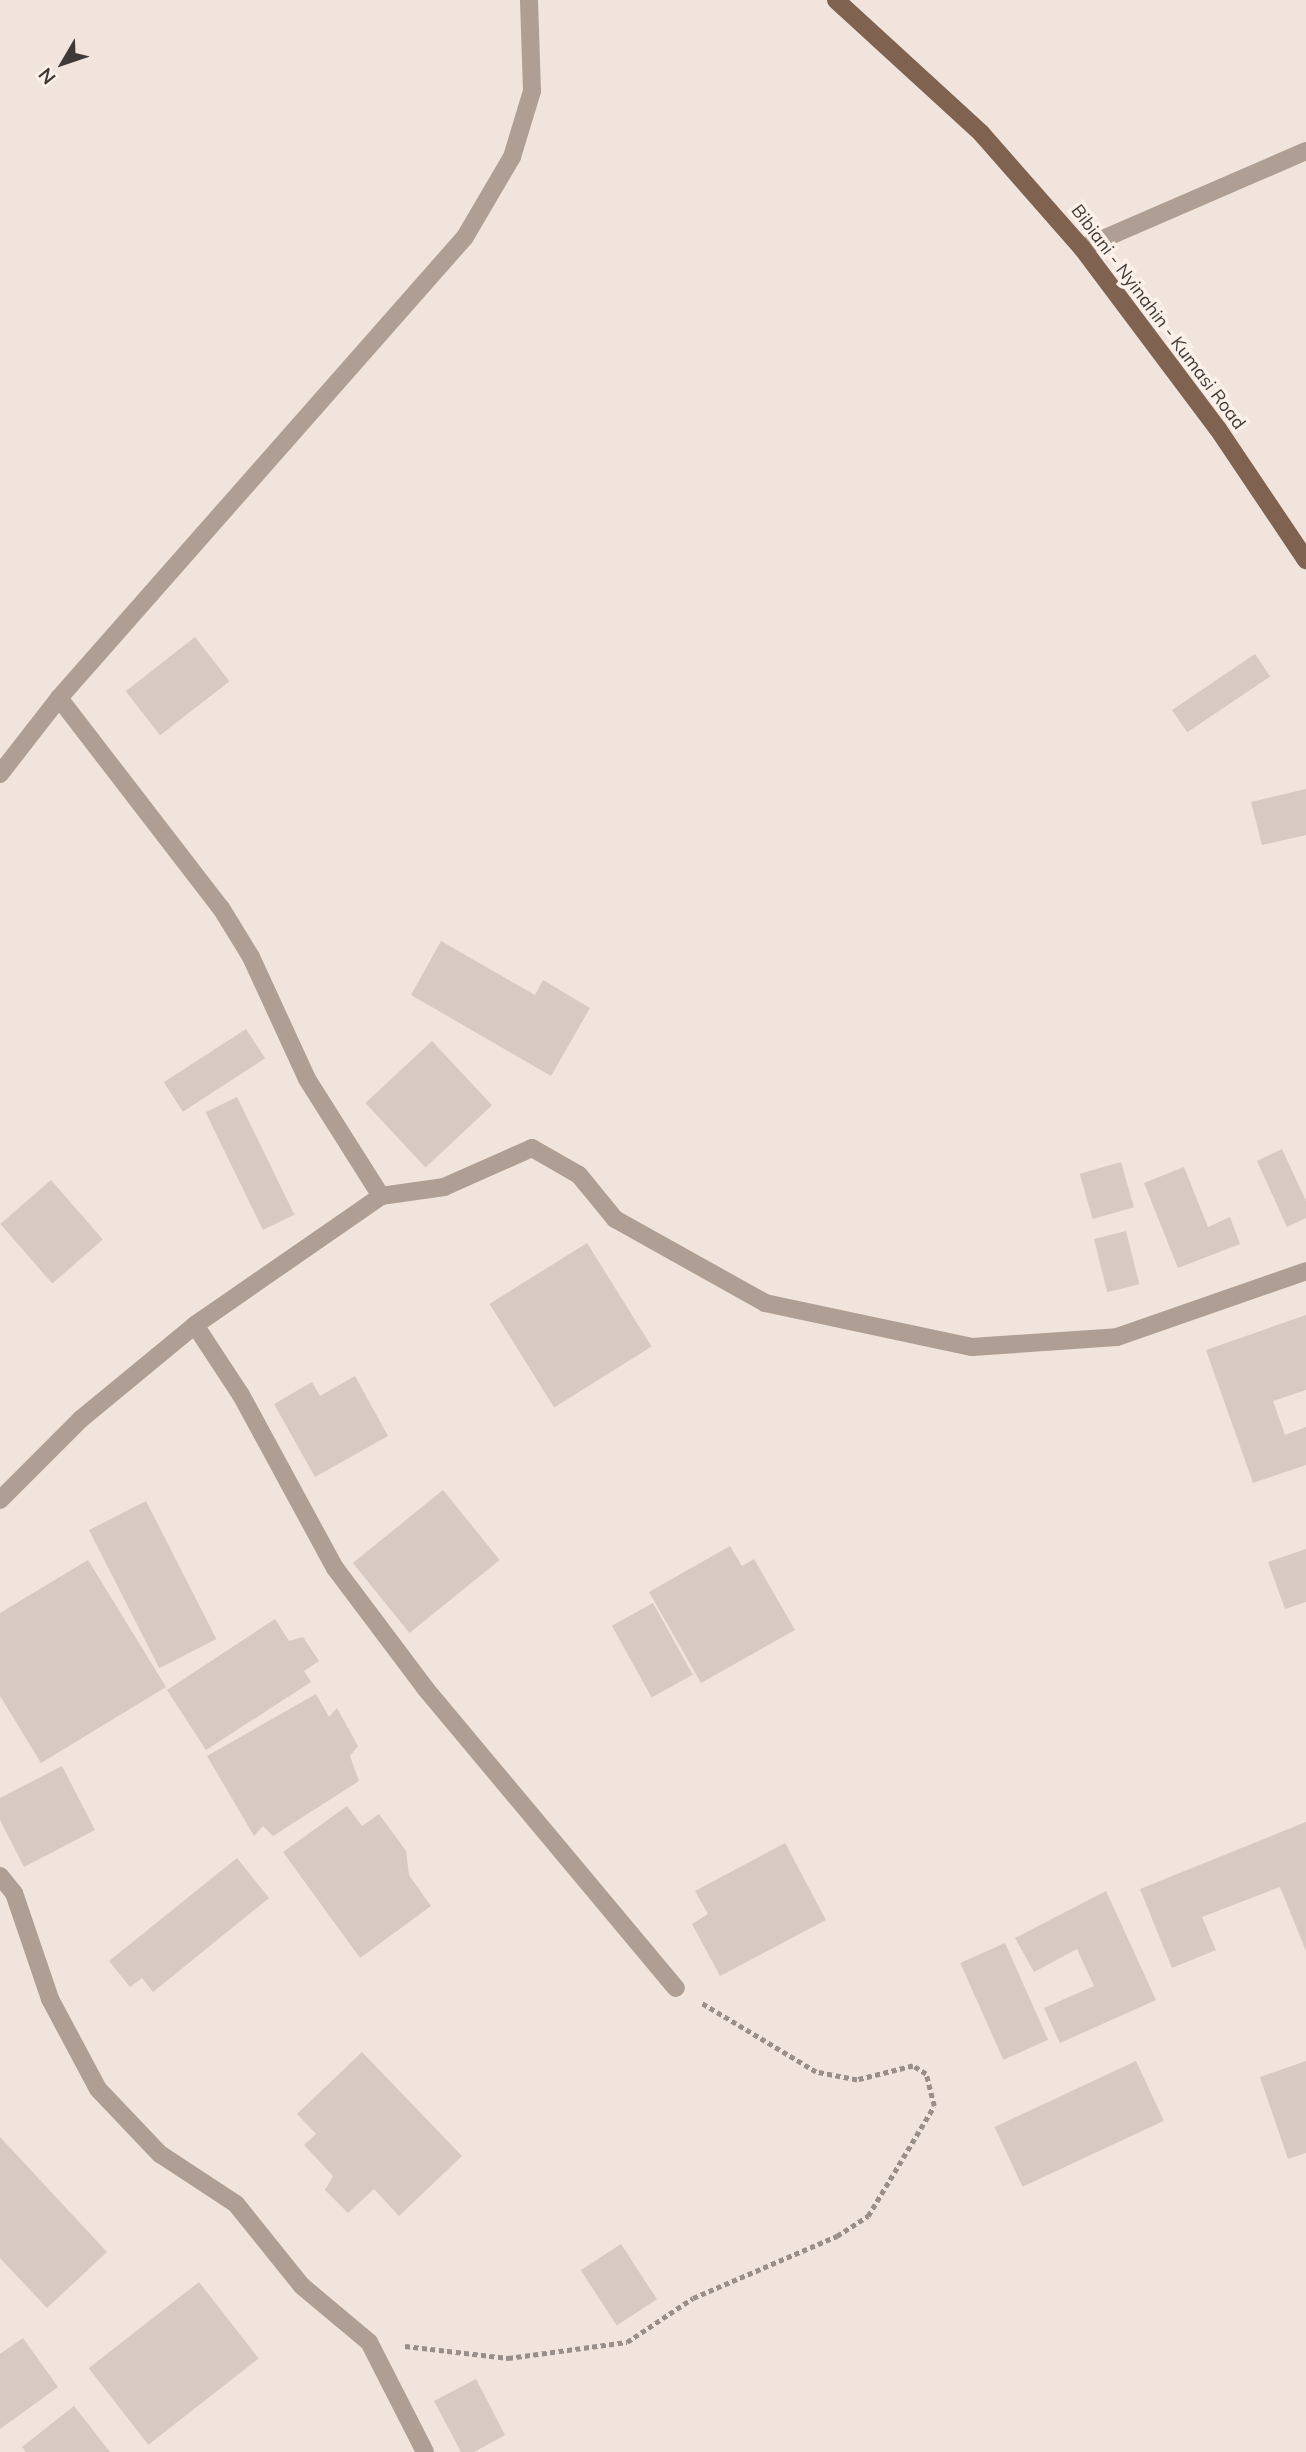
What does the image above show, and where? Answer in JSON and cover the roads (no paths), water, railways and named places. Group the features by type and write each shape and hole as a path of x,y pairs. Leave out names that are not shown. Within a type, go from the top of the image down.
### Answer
{"main road":[{"name":"Bibiani - Nyinahin - Kumasi Road","path":"836,0 981,133 1082,248 1218,429 1306,560"}],"street":[{"path":"0,774 59,698 465,237 512,157 532,91 529,0"},
{"path":"1082,248 1306,150"},
{"path":"59,698 221,908 251,957 307,1079 381,1196"},
{"path":"0,1500 81,1419 195,1325 381,1196 444,1187 532,1148 579,1175 615,1219 765,1303 972,1347 1116,1337 1306,1271"},
{"path":"195,1325 241,1395 335,1568 425,1688 676,1988"},
{"path":"0,1876 14,1893 50,1999 98,2089 160,2154 236,2204 302,2286 369,2342 425,2452"}]}
